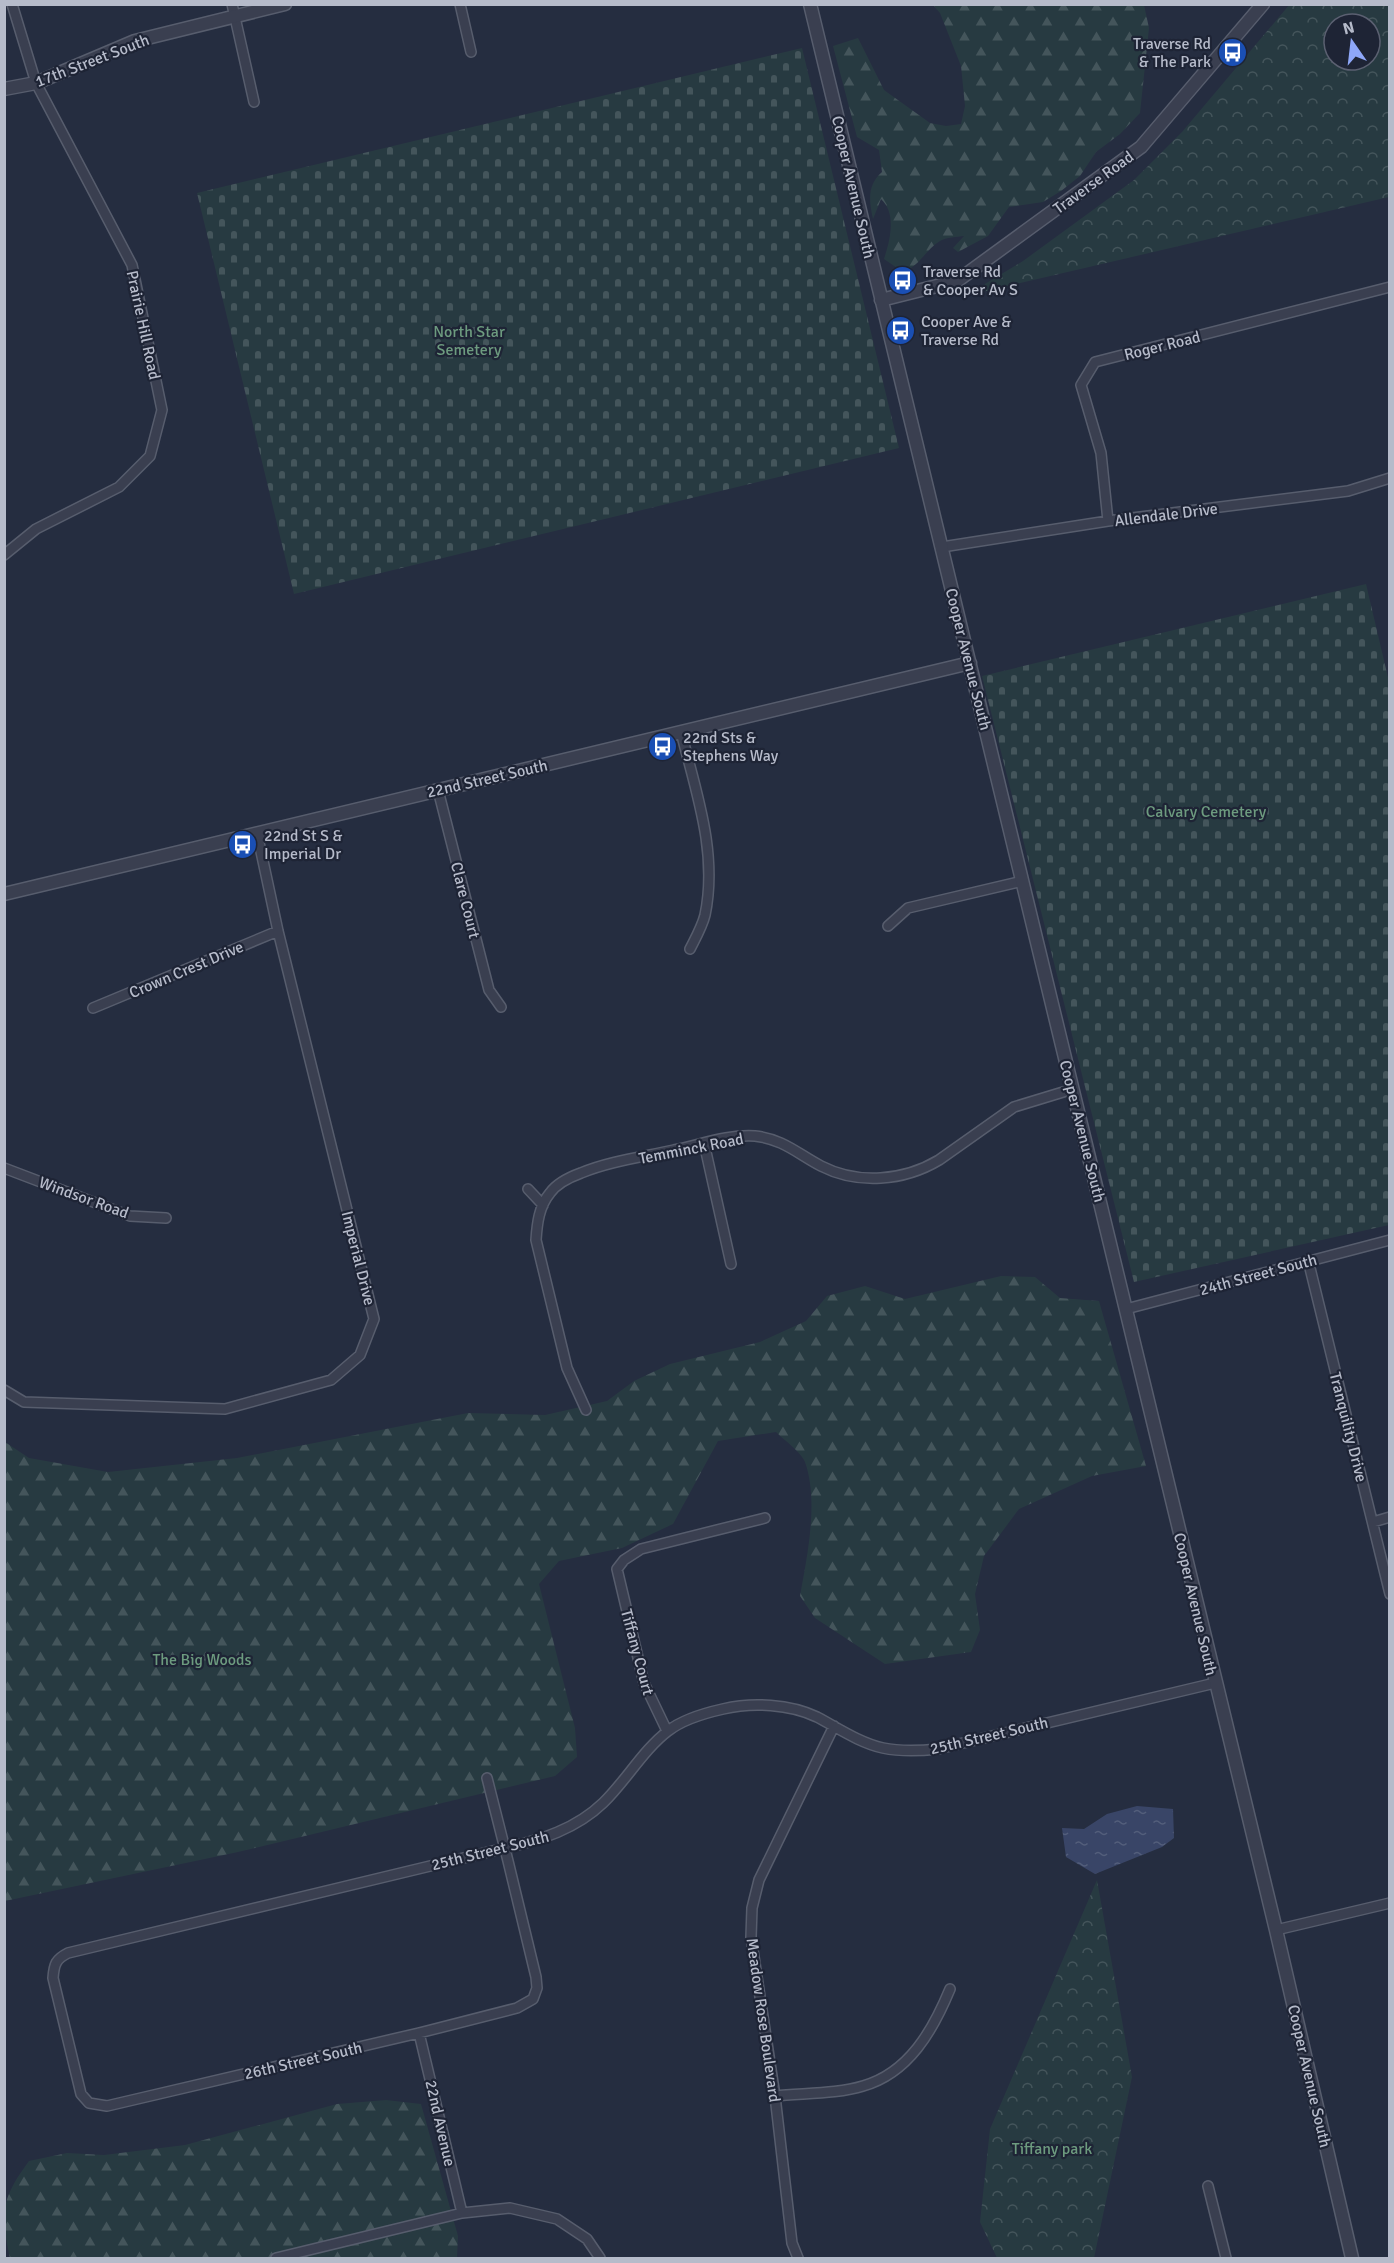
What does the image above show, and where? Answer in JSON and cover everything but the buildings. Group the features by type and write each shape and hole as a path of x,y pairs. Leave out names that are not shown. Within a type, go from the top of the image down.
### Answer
{"street":[{"name":"Prairie Hill Road","path":"4,555 36,529 119,487 150,456 162,410 132,265 36,83 12,4"},
{"name":"17th Street South","path":"4,89 36,83 135,41 234,10 285,4"},
{"path":"460,4 471,52"},
{"name":"Cooper Avenue South","path":"810,4 1276,1930 1352,2259"},
{"name":"Traverse Road","path":"881,300 957,281 1141,147 1263,4"},
{"path":"234,10 254,102"},
{"name":"Roger Road","path":"1108,521 1101,453 1081,385 1095,362 1389,287"},
{"name":"Allendale Drive","path":"942,547 1108,521 1348,491 1389,478"},
{"name":"22nd Street South","path":"4,894 970,663"},
{"path":"681,732 708,844 709,880 705,917 690,950"},
{"name":"Clare Court","path":"438,790 489,990 501,1007"},
{"name":"Imperial Drive","path":"4,1390 24,1401 225,1410 331,1380 360,1355 374,1319 278,931 257,833"},
{"path":"888,926 908,908 1023,881"},
{"name":"Crown Crest Drive","path":"93,1008 278,931"},
{"name":"Temminck Road","path":"586,1410 567,1368 538,1252 538,1221 550,1193 561,1182 581,1173 704,1143 755,1136 788,1144 821,1166 850,1176 895,1177 927,1168 1014,1107 1073,1089"},
{"path":"704,1143 731,1264"},
{"name":"Windsor Road","path":"4,1168 130,1216 166,1218"},
{"path":"528,1189 543,1206"},
{"name":"24th Street South","path":"1126,1309 1389,1240"},
{"name":"Tranquility Drive","path":"1308,1260 1389,1594"},
{"path":"1373,1522 1389,1517"},
{"name":"Tiffany Court","path":"667,1731 644,1683 617,1569 624,1560 641,1549 765,1518"},
{"name":"25th Street South","path":"107,2106 89,2103 81,2094 53,1978 54,1964 68,1953 548,1837 588,1815 603,1803 667,1731 704,1714 737,1706 793,1710 882,1748 911,1752 929,1750 1215,1683"},
{"name":"Meadow Rose Boulevard","path":"798,2259 792,2243 775,2096 751,1937 752,1908 759,1880 834,1726"},
{"name":"26th Street South","path":"107,2106 420,2033 517,2008 533,1999 537,1988 487,1778"},
{"path":"1276,1930 1389,1904"},
{"path":"775,2096 863,2086 892,2072 914,2053 928,2036 950,1989"},
{"name":"22nd Avenue","path":"420,2033 462,2213"},
{"path":"1208,2186 1226,2259"},
{"path":"276,2259 303,2255 462,2213 510,2208 557,2219 587,2239 600,2259"}],"green space":[{"path":"1290,4 1389,5 1389,197 965,296 1023,261 1134,180 1182,132"},
{"path":"933,5 1144,5 1149,28 1140,113 1120,134 1096,152 1080,176 1061,191 1043,202 1009,207 988,236 958,252 953,248 964,236 942,240 914,266 903,272 884,259 890,236 891,220 886,205 881,199 873,219 870,200 874,182 882,172 879,150 857,137 833,46 858,38 884,90 930,123 946,126 961,124 965,106 961,66 940,13"},
{"name":"North Star Semetery","path":"802,48 899,448 294,594 197,193"},
{"name":"Calvary Cemetery","path":"1366,584 1390,686 1389,1225 1134,1282 982,676"},
{"name":"The Big Woods","path":"1001,1276 1035,1277 1060,1298 1099,1301 1146,1466 1092,1476 1019,1509 984,1556 975,1594 980,1630 971,1652 885,1664 815,1618 800,1596 811,1511 809,1477 803,1458 776,1432 718,1441 673,1524 622,1548 559,1561 539,1584 575,1728 577,1757 555,1776 238,1852 5,1901 5,1442 29,1458 108,1472 237,1458 468,1413 545,1415 607,1401 634,1381 670,1364 760,1342 806,1321 827,1296 865,1286 905,1299"},
{"name":"Tiffany park","path":"1097,1880 1132,2077 1094,2258 997,2258 980,2222 990,2129"},
{"path":"386,2100 421,2104 458,2236 457,2258 10,2258 5,2229 5,2207 13,2186 29,2161 67,2153 104,2155 185,2145 337,2104"}],"water":[{"path":"1137,1806 1173,1809 1174,1838 1162,1847 1095,1874 1066,1857 1062,1828 1084,1829 1107,1814"}],"place":[{"name":"Traverse Rd & The Park","path":"1232,52"},
{"name":"Traverse Rd & Cooper Av S","path":"902,280"},
{"name":"Cooper Ave & Traverse Rd","path":"900,330"},
{"name":"22nd Sts & Stephens Way","path":"662,746"},
{"name":"22nd St S & Imperial Dr","path":"243,844"}]}
